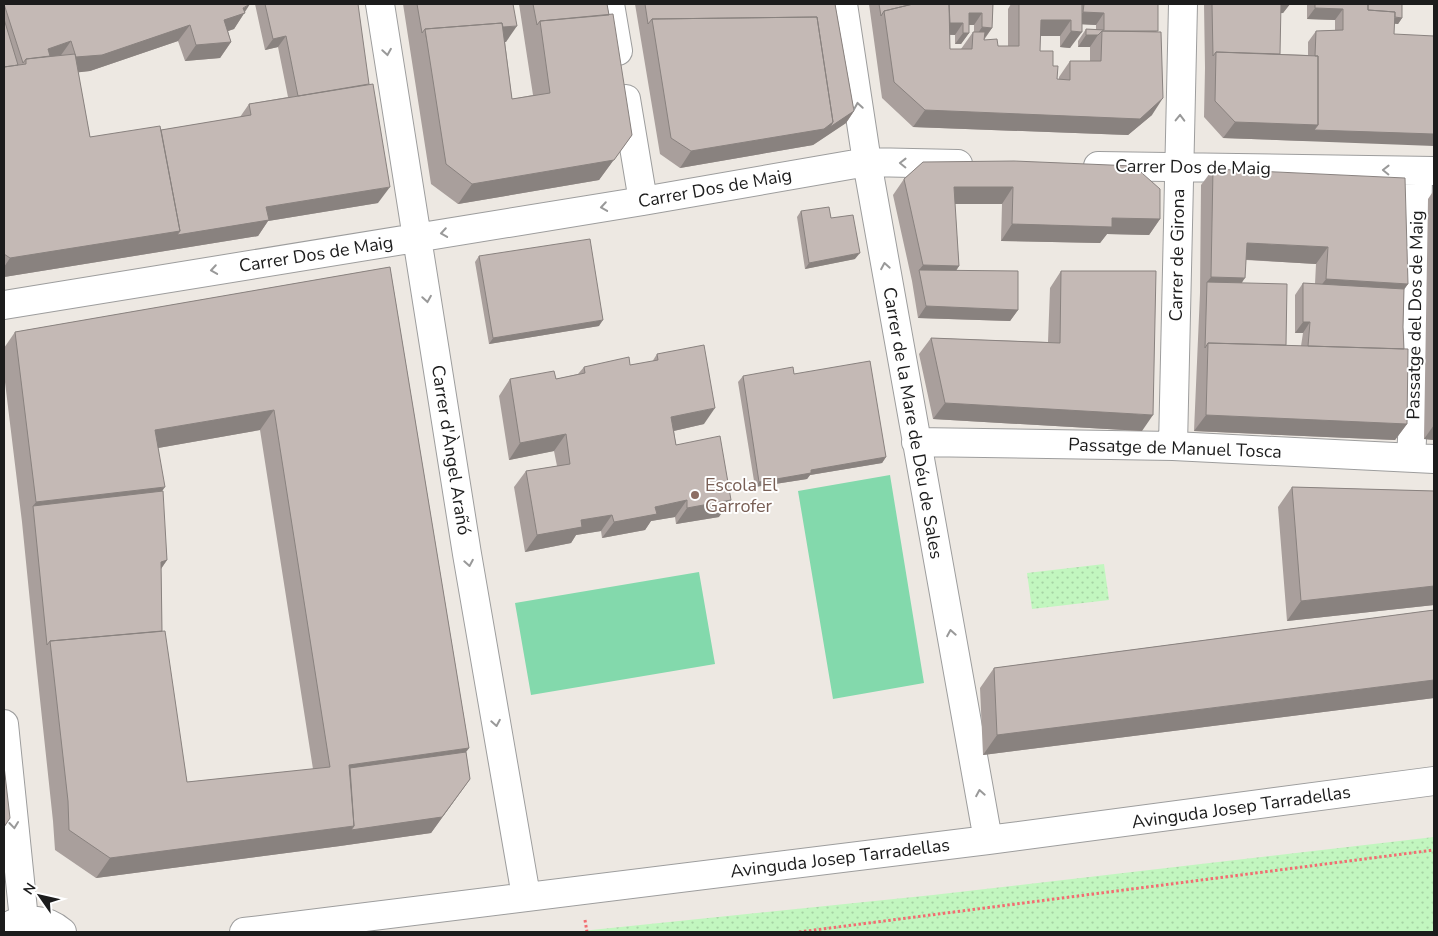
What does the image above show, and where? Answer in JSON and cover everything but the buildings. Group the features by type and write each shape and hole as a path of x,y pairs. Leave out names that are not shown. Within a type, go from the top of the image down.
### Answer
{"street":[{"name":"Carrer d'Àngel Arañó","path":"380,4 467,554 526,896"},
{"path":"610,4 643,201"},
{"name":"Carrer de la Mare de Déu de Sales","path":"843,4 866,162 988,840"},
{"name":"Carrer de Girona","path":"1173,446 1183,4"},
{"name":"Carrer Dos de Maig","path":"4,305 643,201 866,162 984,164"},
{"name":"Carrer Dos de Maig","path":"1072,166 1426,171"},
{"name":"Passatge del Dos de Maig","path":"1423,459 1416,362 1426,171"},
{"name":"Passatge de Manuel Tosca","path":"916,442 1173,446 1423,459"},
{"path":"4,724 14,924 46,922 62,932"},
{"name":"Avinguda Josep Tarradellas","path":"244,932 988,840 1434,781"}],"path":[{"path":"799,932 1434,850"}],"green space":[{"path":"890,475 924,683 833,699 798,491"},
{"path":"1104,564 1109,600 1032,609 1027,573"},
{"path":"699,572 715,664 531,695 515,603"},
{"path":"1434,837 1434,932 572,932 933,895"}],"place":[{"name":"Escola El Garrofer","path":"695,495"}]}
